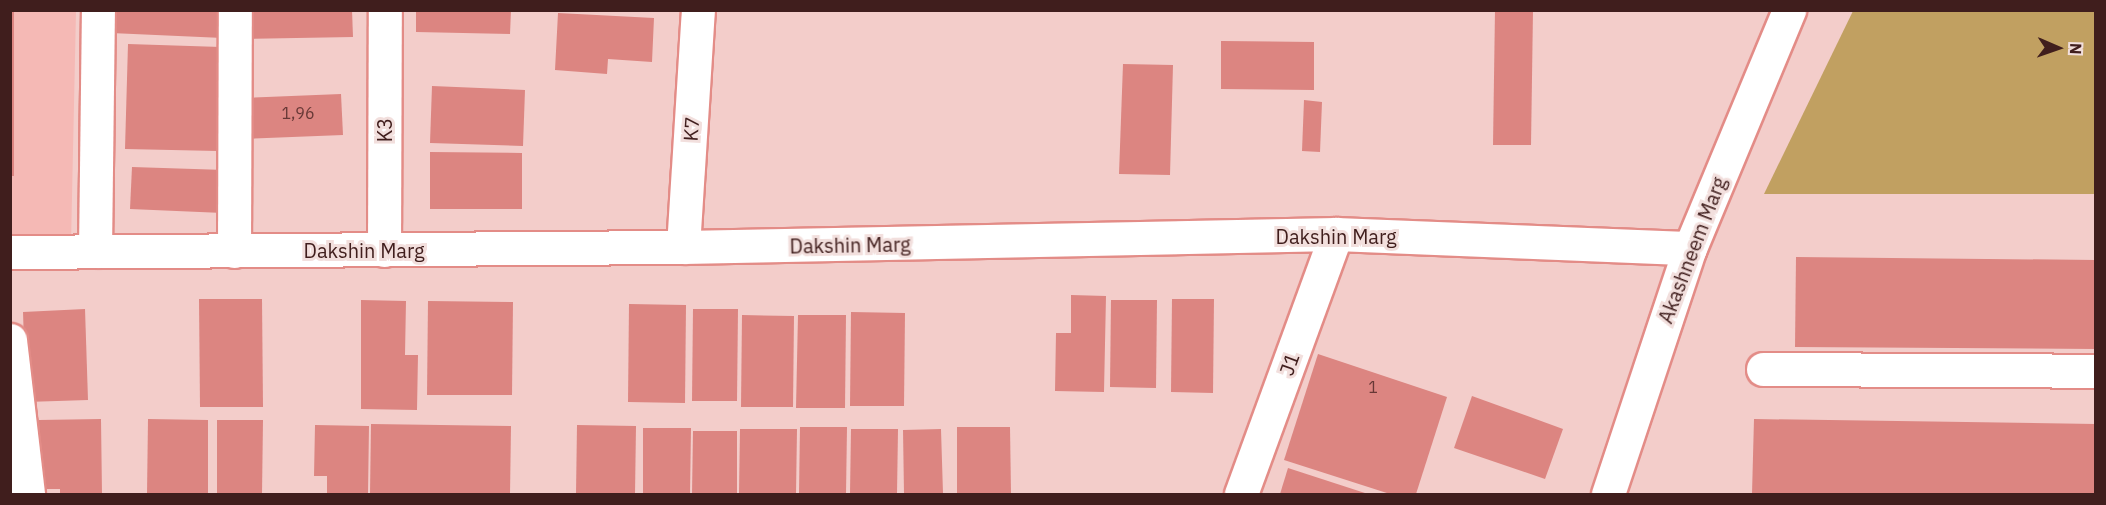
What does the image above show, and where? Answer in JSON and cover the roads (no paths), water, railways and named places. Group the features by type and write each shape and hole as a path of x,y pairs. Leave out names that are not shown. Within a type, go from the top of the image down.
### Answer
{"street":[{"path":"95,251 98,10"},
{"path":"234,251 235,10"},
{"name":"K3","path":"384,250 385,10"},
{"name":"K7","path":"683,248 698,10"},
{"name":"Akashneem Marg","path":"1608,495 1690,248 1789,10"},
{"name":"Dakshin Marg","path":"10,252 683,248 1336,234 1690,248"},
{"name":"J1","path":"1241,495 1336,234"},
{"path":"10,340 28,495"},
{"path":"1763,369 2096,371"}]}
